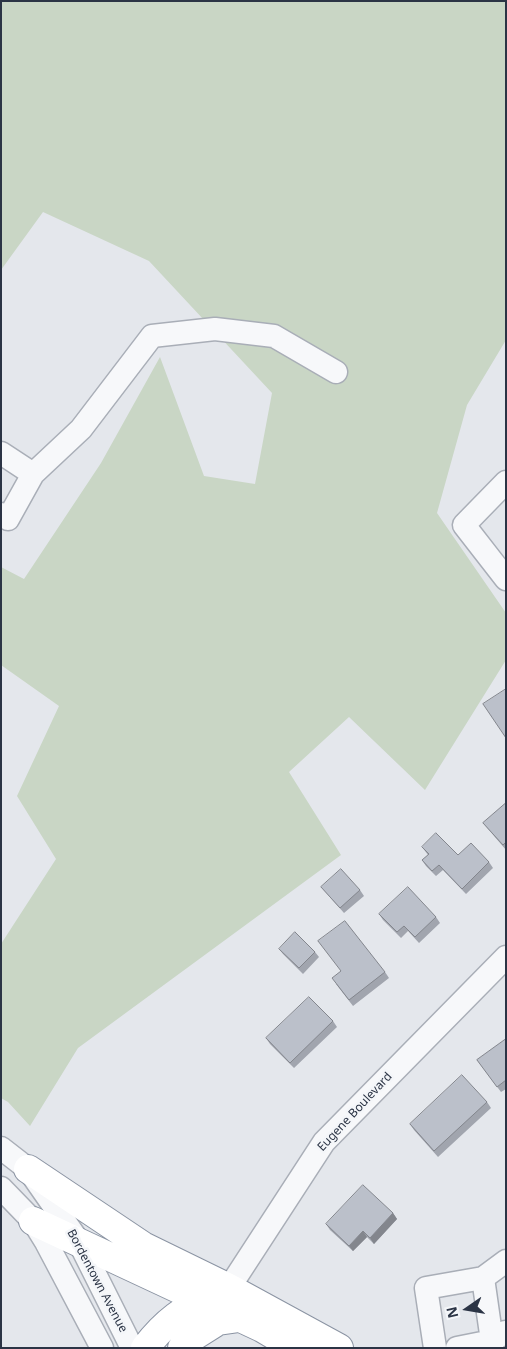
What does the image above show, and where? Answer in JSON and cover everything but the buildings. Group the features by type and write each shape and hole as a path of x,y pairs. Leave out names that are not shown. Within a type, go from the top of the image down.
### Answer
{"highway":[{"path":"28,1169 143,1246 229,1288 339,1348"},
{"path":"33,1220 262,1328 296,1348"},
{"path":"145,1348 159,1330 175,1316 202,1300 229,1288"},
{"path":"182,1348 191,1338 218,1322 239,1318"}],"street":[{"path":"1,514 8,519 33,474 81,429 152,336 215,329 274,336 336,372"},
{"path":"1,453 33,474"},
{"path":"506,482 464,525 506,579"},
{"name":"Eugene Boulevard","path":"229,1288 324,1142 506,957"},
{"name":"Bordentown Avenue","path":"1,1148 28,1169 79,1242 132,1348"},
{"path":"1,1188 33,1220 102,1348"},
{"path":"435,1348 426,1288 483,1278 506,1261"},
{"path":"457,1348 499,1336 483,1278"}],"green space":[{"path":"1,1 506,1 506,340 467,405 437,513 506,613 506,660 425,790 349,717 289,772 341,855 78,1048 30,1126 8,1102 1,1098 1,944 56,859 17,796 59,706 1,665 1,567 24,579 101,463 160,357 204,476 255,484 272,393 149,261 43,212 1,270"}]}
